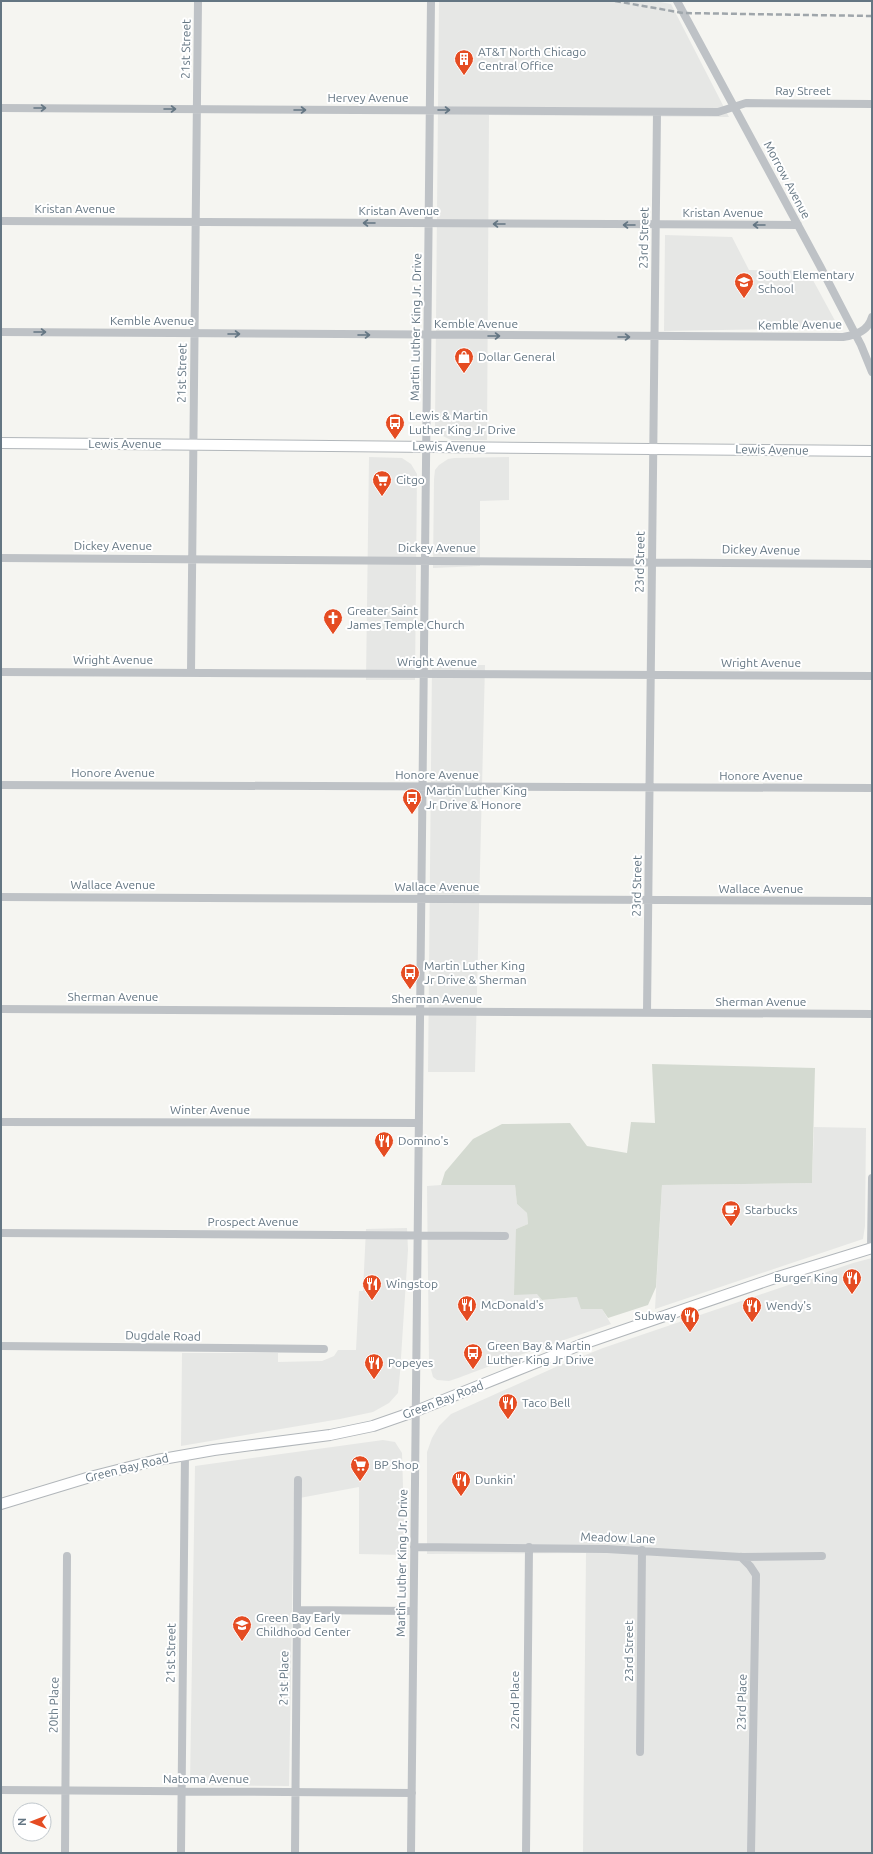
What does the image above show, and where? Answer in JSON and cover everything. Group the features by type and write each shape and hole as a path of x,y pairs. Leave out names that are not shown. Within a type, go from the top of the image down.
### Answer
{"main road":[{"name":"Lewis Avenue","path":"1,443 872,451"},
{"name":"Green Bay Road","path":"1,1504 128,1466 185,1454 330,1435 374,1426 416,1411 580,1346 778,1277 872,1248"}],"street":[{"name":"21st Street","path":"191,672 198,1"},
{"name":"Martin Luther King Jr. Drive","path":"411,1853 431,1"},
{"name":"Morrow Avenue","path":"677,1 856,335 872,372"},
{"name":"Ray Street","path":"734,107 746,103 872,104"},
{"name":"Hervey Avenue","path":"1,108 718,112 734,107"},
{"name":"23rd Street","path":"648,1013 652,450 655,337 657,112"},
{"name":"Kristan Avenue","path":"1,221 798,226"},
{"path":"856,335 869,326 872,317"},
{"name":"Kemble Avenue","path":"1,332 655,337 843,337 856,335"},
{"name":"Dickey Avenue","path":"1,558 652,561 872,564"},
{"name":"Wright Avenue","path":"1,672 872,676"},
{"name":"Honore Avenue","path":"1,785 872,788"},
{"name":"Wallace Avenue","path":"1,897 872,901"},
{"name":"Sherman Avenue","path":"1,1009 872,1014"},
{"name":"Winter Avenue","path":"1,1122 419,1123"},
{"path":"872,1178 872,1248"},
{"name":"Prospect Avenue","path":"1,1233 505,1236"},
{"name":"Dugdale Road","path":"1,1346 324,1349"},
{"name":"21st Street","path":"181,1853 185,1454"},
{"name":"21st Place","path":"295,1853 298,1480"},
{"name":"Meadow Lane","path":"414,1547 529,1547 642,1550 741,1557 822,1556"},
{"name":"22nd Place","path":"526,1853 529,1547"},
{"name":"23rd Street","path":"640,1752 642,1550"},
{"name":"20th Place","path":"65,1853 67,1556"},
{"name":"23rd Place","path":"741,1557 756,1575 751,1853"},
{"path":"297,1610 413,1611"},
{"name":"Natoma Avenue","path":"1,1790 412,1793"}],"shaded area":[{"path":"439,1 655,1 671,4 729,117 489,115 487,440 451,440 441,435 435,427"},
{"name":"South Elementary School","path":"665,235 732,237 749,270 808,271 839,328 664,331"},
{"path":"369,457 402,458 411,464 417,474 415,680 366,680"},
{"path":"509,457 509,500 480,501 480,566 433,568 435,470 439,465 448,459"},
{"path":"432,665 485,665 475,1072 428,1072"},
{"path":"652,1064 815,1068 812,1183 662,1185 656,1287 648,1305 608,1318 602,1309 581,1309 577,1297 542,1300 537,1294 514,1295 516,1229 528,1224 527,1213 517,1204 515,1185 441,1185 445,1172 473,1139 502,1124 570,1123 587,1146 627,1153 631,1122 655,1123"},
{"path":"814,1127 866,1128 865,1226 863,1239 655,1309 662,1185 812,1183"},
{"path":"515,1185 517,1204 527,1213 528,1224 516,1229 538,1294 542,1300 577,1297 602,1309 611,1324 449,1381 437,1380 433,1377 429,1362 427,1186"},
{"path":"407,1228 408,1250 398,1393 389,1403 373,1412 340,1419 181,1446 182,1353 278,1353 278,1362 322,1361 334,1356 338,1350 356,1350 359,1291 363,1291 366,1229"},
{"path":"872,1258 872,1853 583,1853 586,1553 427,1554 427,1452 432,1438 439,1426 451,1414 558,1366 603,1348 853,1263"},
{"name":"Green Bay Early Childhood Center","path":"383,1440 395,1442 402,1453 405,1555 359,1554 359,1487 294,1499 289,1786 190,1785 195,1466"}],"railway":[{"path":"615,1 683,13 872,16"}],"place":[{"name":"AT&T North Chicago Central Office","path":"464,76"},
{"name":"South Elementary School","path":"744,299"},
{"name":"Dollar General","path":"464,374"},
{"name":"Lewis & Martin Luther King Jr Drive","path":"395,440"},
{"name":"Citgo","path":"382,497"},
{"name":"Greater Saint James Temple Church","path":"333,635"},
{"name":"Martin Luther King Jr Drive & Honore","path":"412,815"},
{"name":"Martin Luther King Jr Drive & Sherman","path":"410,990"},
{"name":"Domino's","path":"384,1158"},
{"name":"Starbucks","path":"731,1227"},
{"name":"Burger King","path":"852,1295"},
{"name":"Wingstop","path":"372,1301"},
{"name":"McDonald's","path":"467,1322"},
{"name":"Wendy's","path":"752,1323"},
{"name":"Subway","path":"690,1333"},
{"name":"Green Bay & Martin Luther King Jr Drive","path":"473,1370"},
{"name":"Popeyes","path":"374,1380"},
{"name":"Taco Bell","path":"508,1420"},
{"name":"BP Shop","path":"360,1482"},
{"name":"Dunkin'","path":"461,1497"},
{"name":"Green Bay Early Childhood Center","path":"242,1642"}]}
